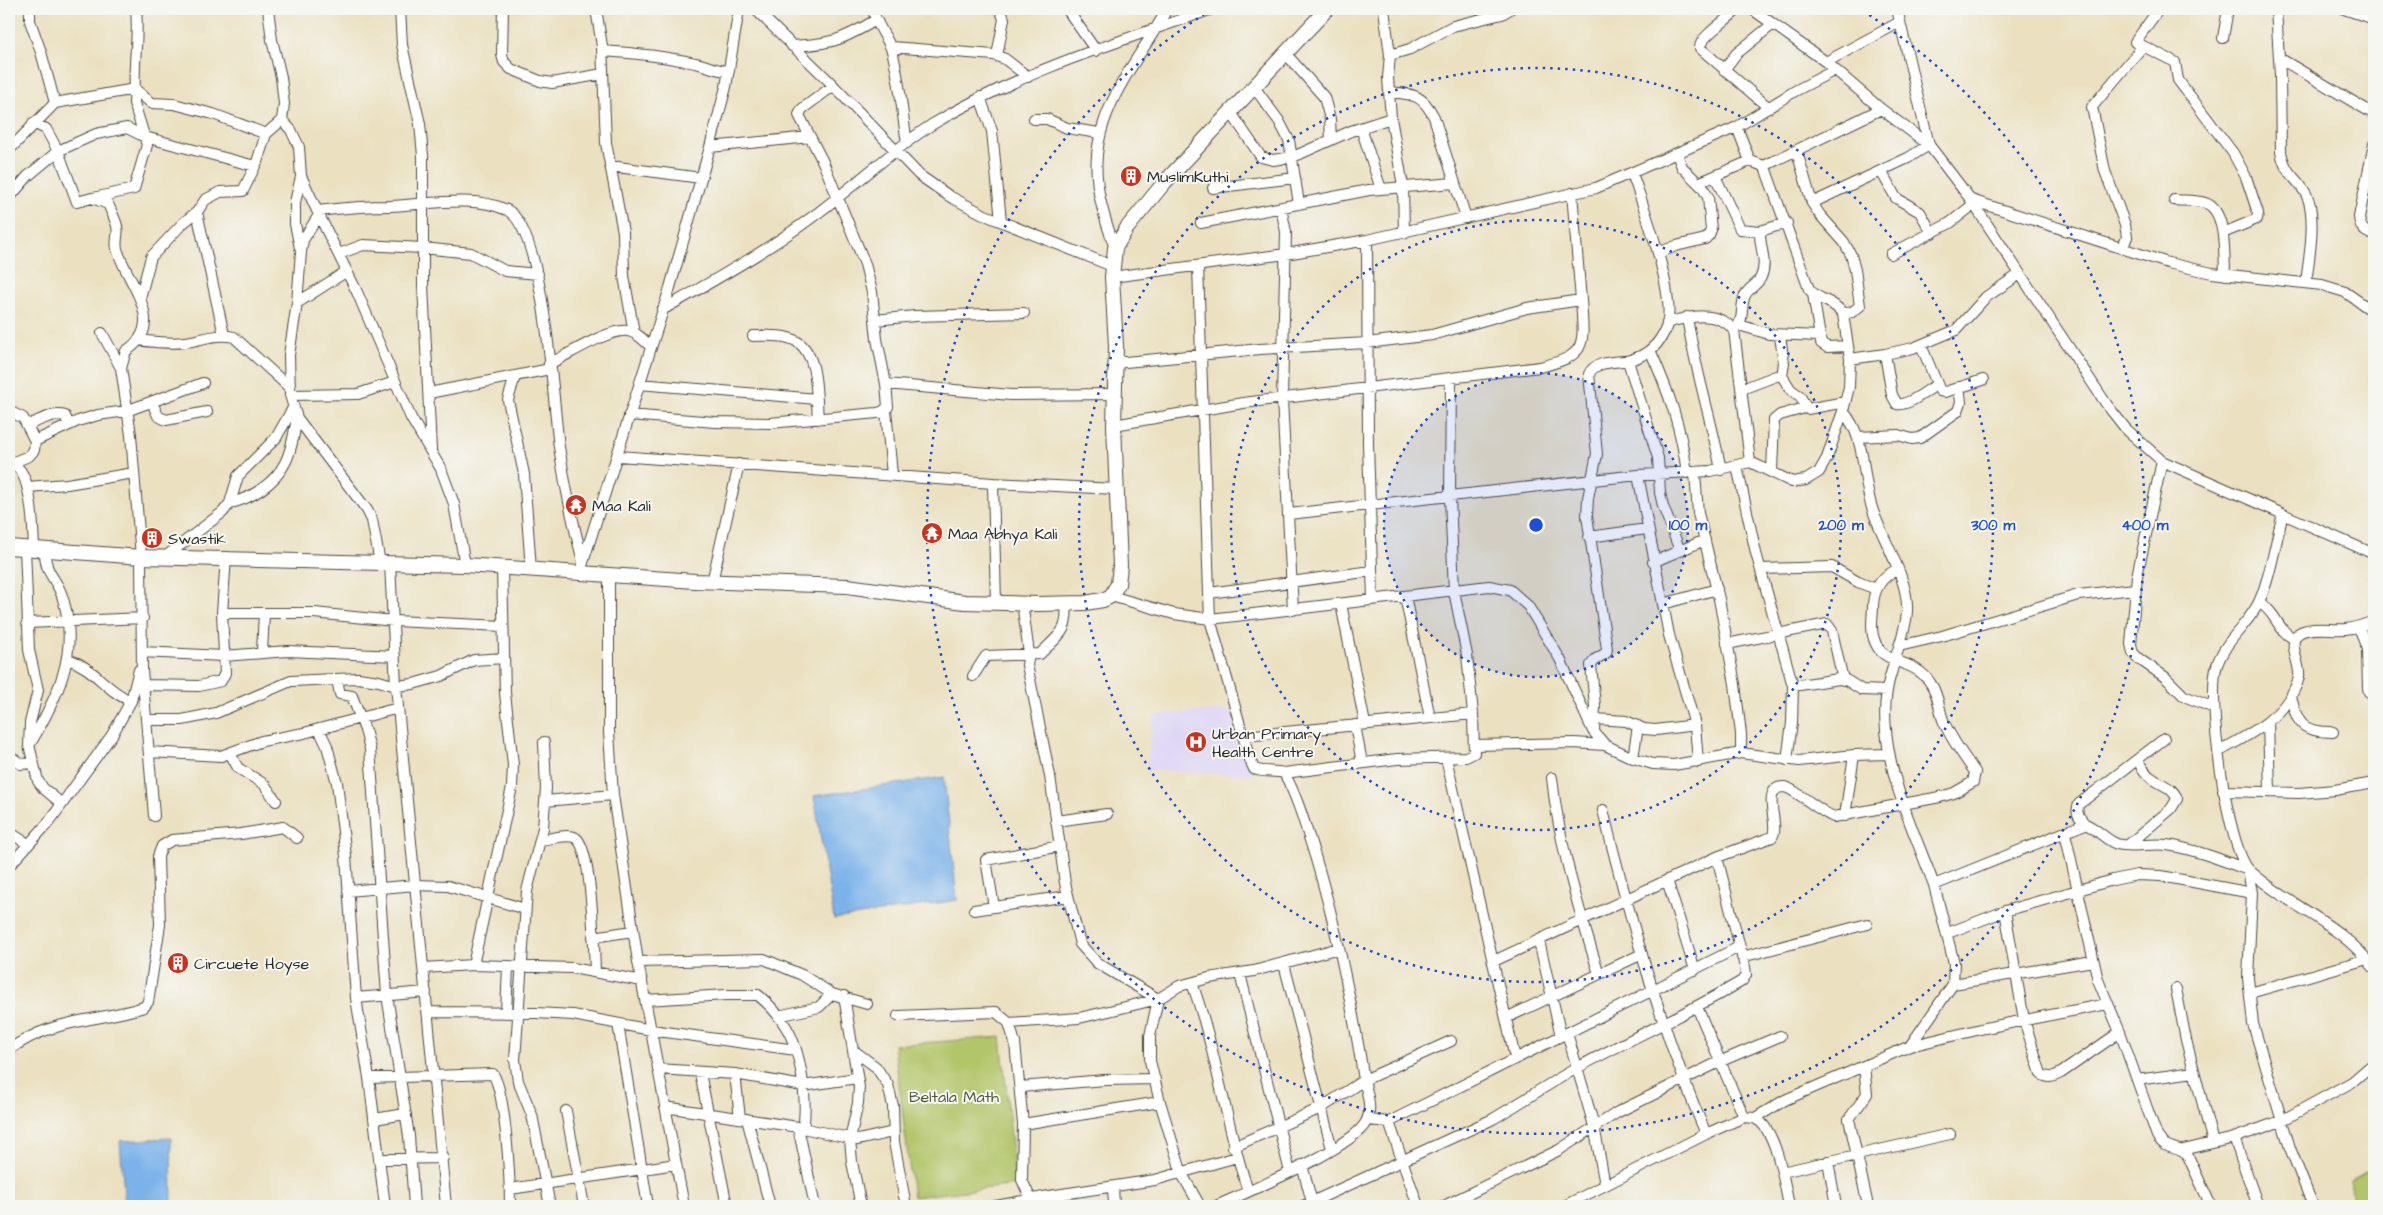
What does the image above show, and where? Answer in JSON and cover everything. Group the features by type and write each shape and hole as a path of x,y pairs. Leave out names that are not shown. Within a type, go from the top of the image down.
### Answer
{"main road":[{"path":"9,547 165,557 226,557 465,565 531,570 582,568 609,574 712,582 847,586 965,602 1094,602 1110,596 1118,584 1120,566 1114,425 1116,394 1112,272 1116,248 1127,228 1164,183 1327,9"}],"street":[{"path":"30,9 30,22 41,52 55,103"},
{"path":"33,123 46,129 58,150 77,202 134,189 148,145 134,104 134,74 138,34 136,9"},
{"path":"140,298 151,257 183,223 197,212 205,200 220,192 243,191 255,166 266,134 282,120 284,104 281,77 272,40 268,9"},
{"path":"400,9 402,44 420,124 425,203 423,248 431,450"},
{"path":"503,9 502,55 504,62 511,69 540,81 552,83 603,74"},
{"path":"596,9 602,51 604,126 623,232 624,276 634,333"},
{"path":"582,568 618,456 710,147 729,71 739,9"},
{"path":"755,9 919,175 949,196 1112,272 1198,266 1286,254 1367,240 1596,188 1737,127 1795,91 1835,70"},
{"path":"873,9 876,20 888,38 891,47 907,143"},
{"path":"997,56 1004,19 1000,9"},
{"path":"1067,9 1096,51"},
{"path":"1116,248 1105,221 1098,187 1096,160 1099,133 1123,80 1157,28 1167,9"},
{"path":"662,310 751,258 838,198 895,151 932,125 980,97 1096,51 1212,9"},
{"path":"1384,9 1390,55 1389,92 1391,118 1402,186 1404,233"},
{"path":"1390,55 1410,49 1453,26 1502,14 1510,9"},
{"path":"1738,9 1700,43 1703,52 1769,108"},
{"path":"1897,9 1930,145"},
{"path":"2159,9 2135,42 2175,62 2178,80 2233,153 2246,177 2258,212 2257,219 2223,233"},
{"path":"2223,38 2228,9"},
{"path":"2276,9 2283,165 2289,175 2306,194 2311,207 2311,233 2306,282"},
{"path":"2347,9 2374,20"},
{"path":"1758,10 1773,24 1826,62 1881,109 1930,145 1972,202 2107,405 2126,429 2162,461 2374,554"},
{"path":"792,46 826,44 843,39 876,20"},
{"path":"1826,62 1900,22"},
{"path":"1724,70 1736,54 1773,24"},
{"path":"2123,248 2127,237 2125,225 2105,172 2092,107 2143,46"},
{"path":"891,47 997,56 1004,59 1028,78"},
{"path":"602,51 668,58 698,63 717,71 729,71"},
{"path":"1286,54 1324,98 1330,119 1331,140"},
{"path":"2279,58 2374,114"},
{"path":"833,86 800,112 799,115 838,198 865,264 872,292 886,384 888,407 886,410 892,474"},
{"path":"1254,87 1279,121 1289,140 1299,204"},
{"path":"9,150 33,123 55,103 135,90 151,103 174,104 213,114 266,134"},
{"path":"1389,92 1411,94 1420,98 1428,106 1434,117 1466,218"},
{"path":"980,97 992,132 1000,221"},
{"path":"1698,183 1750,161 1764,166 1797,152 1881,109"},
{"path":"1230,111 1261,157 1273,160 1293,157 1361,128 1391,118"},
{"path":"1034,119 1047,119 1066,128 1099,133"},
{"path":"282,120 291,130 299,148 301,176 295,202 296,224 301,252"},
{"path":"1737,127 1750,161"},
{"path":"9,198 28,176 58,150 96,134 127,128 145,137 255,166"},
{"path":"1361,128 1381,189"},
{"path":"710,147 810,137"},
{"path":"2374,144 2369,194 2359,217 2359,224 2364,231 2374,235"},
{"path":"1812,203 1881,171 1930,145"},
{"path":"1797,152 1812,203 1844,242 1855,270 1860,306 1852,312 1843,314"},
{"path":"1658,253 1676,246 1705,239 1709,235 1708,197 1698,183 1682,167 1677,154"},
{"path":"610,166 701,178"},
{"path":"1764,166 1813,294 1819,336 1823,346 1848,346"},
{"path":"1881,171 1896,198 1920,212 1932,233"},
{"path":"1594,732 1595,690 1591,666 1596,659 1606,653 1607,649 1587,516 1591,481 1597,454 1589,374 1591,370 1598,366 1641,356 1650,350 1663,333 1667,322 1664,281 1658,253 1632,173"},
{"path":"301,176 347,271 411,418 441,469 454,504 465,565"},
{"path":"1715,176 1740,229 1760,231 1787,223"},
{"path":"1213,188 1295,178"},
{"path":"1201,223 1381,189 1454,183"},
{"path":"1114,425 1202,409 1540,367 1574,355 1580,346 1583,330 1572,193"},
{"path":"92,198 108,204 118,227 116,246 129,279 140,298 146,320 145,331 134,346 126,351 121,368"},
{"path":"2174,200 2207,203 2216,209 2223,233 2225,274"},
{"path":"1972,202 2168,263 2225,274 2306,282 2345,292 2374,312"},
{"path":"1891,254 1961,216 1972,202"},
{"path":"319,213 373,205 482,203 509,211 518,220 525,233 538,274 566,487 582,568"},
{"path":"1281,208 1286,232 1282,399 1293,610"},
{"path":"197,212 224,335"},
{"path":"319,213 303,240 301,252 297,303 289,355 290,391 297,418 367,510 372,520 385,563 394,621 396,686 443,1158 446,1206"},
{"path":"1750,462 1737,328 1742,319 1744,296 1760,279 1762,272 1764,262 1760,231"},
{"path":"1367,240 1372,599"},
{"path":"338,254 363,245 423,248 470,253 505,271 538,274"},
{"path":"1198,266 1210,619 1254,769 1260,772 1277,771 1284,773 1362,763 1471,756 1474,753 1474,714 1466,655 1454,591 1450,497 1451,378"},
{"path":"297,303 347,271"},
{"path":"1850,358 1885,354 1921,345 1956,330 1986,297 2020,274"},
{"path":"1289,514 1638,475 1721,470 1750,462 1792,482 1806,480 1819,472 1827,458 1844,407 1850,376 1850,358 1843,314 1833,304 1813,294"},
{"path":"1115,363 1284,347 1367,343 1432,335 1527,308 1581,300"},
{"path":"875,320 915,316 1024,313"},
{"path":"1667,322 1687,317 1718,318 1737,328 1780,336 1819,336"},
{"path":"1687,317 1694,360 1711,419 1721,470"},
{"path":"429,393 515,376 549,366 603,336 619,331 634,333 650,346"},
{"path":"102,332 121,368 134,473 142,556 142,656 154,816"},
{"path":"138,340 174,343 224,335 234,337 290,391 358,394 395,382"},
{"path":"753,336 784,337 796,341 804,349 812,367 818,418"},
{"path":"1780,336 1784,363 1782,376 1791,390 1800,396 1805,408"},
{"path":"1921,345 1936,385 1942,392 1983,380"},
{"path":"1650,350 1669,391 1691,473 1698,512 1717,589 1727,644 1739,716 1741,753"},
{"path":"1885,354 1892,395 1897,404 1902,405 1936,385"},
{"path":"1628,360 1658,458 1662,499 1680,551"},
{"path":"515,376 508,400 524,474 531,570"},
{"path":"1742,389 1776,376 1782,376"},
{"path":"35,441 69,425 98,415 126,411 203,383"},
{"path":"639,384 816,399"},
{"path":"886,384 1011,395 1116,394"},
{"path":"1858,437 1898,435 1912,439 1920,438 1958,411 1961,402 1959,387"},
{"path":"152,402 158,416 166,420 207,412"},
{"path":"1772,472 1774,420 1780,416 1805,408 1844,407"},
{"path":"1844,407 1858,437 1871,505 1906,595 1907,610 1887,691 1885,727 1888,754 1902,805 1934,884 1954,963 1953,984 1910,1046"},
{"path":"230,503 238,476 276,438 293,408"},
{"path":"629,414 746,423 877,413 886,410"},
{"path":"9,412 23,418 35,441 34,450 29,456 10,463"},
{"path":"28,425 61,414 65,416 69,425"},
{"path":"165,557 214,520 230,503 256,493 278,473 288,455 297,418"},
{"path":"618,456 892,474 992,483 1116,489"},
{"path":"2162,461 2135,589 2130,635 2133,653 2165,677 2184,696 2214,708"},
{"path":"10,463 18,467 27,487 32,508 35,549 27,623 29,650 38,690 30,722 29,745 38,781 43,788 62,804"},
{"path":"712,582 739,464"},
{"path":"1737,466 1761,569 1793,686 1792,723 1787,760"},
{"path":"27,487 67,484 134,473"},
{"path":"1638,475 1653,562 1669,635 1695,725 1698,762"},
{"path":"992,483 996,603"},
{"path":"2282,514 2259,602 2227,644 2216,665 2213,687 2223,791 2228,819 2248,870 2252,893 2250,993 2253,1024 2290,1148 2313,1206"},
{"path":"1589,537 1647,529"},
{"path":"1653,562 1705,540"},
{"path":"29,745 57,695 68,659 68,620 61,590 35,549"},
{"path":"144,685 199,686 221,681 225,673 222,613 226,557"},
{"path":"1761,569 1832,567 1858,582 1876,589"},
{"path":"473,965 512,786 513,765 504,658 502,568"},
{"path":"1494,961 1718,857 1772,837 1775,828 1771,798 1773,792 1778,789 1784,787 1791,790 1824,813 1834,817 1902,805 1954,793 1967,787 1975,778 1975,772 1950,735 1933,685 1925,674 1915,666 1895,660 1878,648 1874,639 1873,600 1876,589 1882,579 1897,570"},
{"path":"1209,592 1372,571"},
{"path":"609,574 609,732 613,795 638,962 684,1206"},
{"path":"1110,596 1174,614 1210,619 1488,586 1510,590 1528,606 1560,659 1594,732 1605,745"},
{"path":"1663,604 1717,589"},
{"path":"1899,646 1950,634 2078,596 2135,589"},
{"path":"1405,596 1430,718"},
{"path":"1022,602 1029,654 1027,665 1050,776 1068,896 1080,944 1097,963 1158,999"},
{"path":"2220,751 2268,722 2290,696 2300,675 2294,639 2283,632 2272,611 2259,602"},
{"path":"973,676 986,656 1040,654 1064,630 1068,620 1066,603"},
{"path":"1341,604 1360,725 1362,763"},
{"path":"222,613 343,615 394,621 503,626"},
{"path":"262,652 264,613"},
{"path":"27,623 143,618"},
{"path":"2294,639 2304,631 2359,627 2374,621"},
{"path":"1727,644 1827,624 1832,631 1843,680"},
{"path":"2359,627 2367,648 2368,688 2369,692 2374,694"},
{"path":"142,656 224,656 288,651 395,656"},
{"path":"9,866 49,822 112,735 131,702 142,656"},
{"path":"146,720 182,720 200,717 233,707 291,681 368,679 396,686 432,680 464,663 481,658 504,658"},
{"path":"68,659 83,665 100,678 115,694 131,702"},
{"path":"337,680 340,694 352,696 368,739 372,764 378,887 388,995 411,1159 411,1206"},
{"path":"1793,686 1843,680 1862,690 1887,691"},
{"path":"2290,696 2295,714 2306,728 2312,731 2333,732"},
{"path":"149,752 212,757 230,753 262,741 319,729 398,708"},
{"path":"1244,736 1474,714"},
{"path":"1595,719 1626,722 1656,730 1695,725"},
{"path":"2268,722 2270,791"},
{"path":"1633,758 1638,726"},
{"path":"319,729 327,746 337,782 356,998 369,1078 385,1206"},
{"path":"2164,739 2079,804 2078,816 2085,824 2093,827 2116,844 2149,843 2170,845 2218,858 2248,870 2341,933 2359,948 2374,968"},
{"path":"544,742 545,801 541,840 529,879 525,909 515,1072 532,1115 550,1206"},
{"path":"1475,745 1574,742 1605,745 1633,758 1653,764 1674,765 1741,753 1787,760 1888,754"},
{"path":"230,753 238,768 264,784 276,801"},
{"path":"1845,816 1854,755"},
{"path":"9,756 21,764 33,763"},
{"path":"1446,758 1515,1058"},
{"path":"2128,845 2170,809 2177,799 2176,795 2163,783 2151,778 2137,760"},
{"path":"1216,1206 1290,1172 1350,1139 1361,1130 1368,1120 1369,1107 1329,903 1309,835 1284,773"},
{"path":"1552,778 1560,835 1582,920 1599,974"},
{"path":"2223,791 2299,793 2374,783"},
{"path":"545,801 613,795"},
{"path":"1604,810 1625,900 1652,991 1683,1080 1706,1134"},
{"path":"1056,821 1107,814"},
{"path":"1934,884 2065,833 2075,826 2085,824"},
{"path":"9,1050 24,1039 49,1029 78,1020 144,1007 148,1002 160,925 158,856 162,846 172,840 241,834 283,827 297,838"},
{"path":"9,832 28,844"},
{"path":"2065,833 2093,961 2107,1004 2120,1032 2154,1129 2162,1144 2169,1148 2183,1150 2234,1138 2282,1121 2352,1082 2374,1063"},
{"path":"541,840 570,836 576,838 580,844 588,874 595,971"},
{"path":"994,907 986,860 1060,846"},
{"path":"1302,1165 1309,1205 1403,1162 1520,1104 1578,1067 1664,1025 1742,981 1746,975 1718,857"},
{"path":"1948,934 2005,911 2137,875 2161,876 2252,893"},
{"path":"1667,880 1695,970"},
{"path":"348,891 415,885 456,888 487,900 525,909"},
{"path":"974,910 1068,896"},
{"path":"2005,911 2024,1020 2041,1074 2047,1078 2061,1073 2120,1032"},
{"path":"1368,1120 1389,1122 1695,970 1741,952 1867,924"},
{"path":"593,938 633,931"},
{"path":"1539,941 1551,996 1578,1067 1594,1126 1605,1185"},
{"path":"1009,1023 1079,1018 1158,999 1179,986 1284,964 1339,948"},
{"path":"1506,1018 1642,954"},
{"path":"638,962 764,959 802,975 832,994 867,1004"},
{"path":"2250,993 2368,959"},
{"path":"1953,984 2093,961"},
{"path":"1284,964 1332,1149"},
{"path":"423,968 473,965 572,968 642,981"},
{"path":"506,1013 508,966"},
{"path":"1240,974 1290,1172"},
{"path":"1192,983 1208,1027 1233,1147 1248,1192"},
{"path":"2176,989 2194,1072 2213,1143"},
{"path":"356,998 426,992"},
{"path":"778,1016 819,1007 832,994"},
{"path":"646,1000 758,995 778,1016 786,1026 796,1050 803,1086 805,1116 801,1128 815,1206"},
{"path":"844,996 858,1078 858,1103 850,1139 852,1162 861,1206"},
{"path":"1158,999 1149,1049 1155,1079 1182,1174 1200,1206"},
{"path":"1755,1118 1785,1100 1910,1046 2024,1020 2107,1004"},
{"path":"1697,1007 1744,1117"},
{"path":"428,1012 573,1016 651,1030 796,1050"},
{"path":"898,1016 996,1012 1009,1023 1014,1043 1020,1087 1023,1124 1022,1180 1032,1203"},
{"path":"618,1024 648,1206"},
{"path":"1444,1206 1559,1150 1594,1126 1683,1080 1719,1062 1780,1036"},
{"path":"1233,1147 1321,1108 1364,1080 1451,1041"},
{"path":"853,1050 876,1066 888,1086 893,1106 893,1132 906,1206"},
{"path":"1864,1066 1867,1094 1849,1119 1868,1206"},
{"path":"658,1070 735,1074 803,1086 858,1078"},
{"path":"2137,1080 2194,1072"},
{"path":"700,1073 727,1206"},
{"path":"369,1078 493,1074 497,1080 503,1110 510,1206"},
{"path":"735,1074 744,1118 770,1206"},
{"path":"1020,1087 1105,1080 1155,1079"},
{"path":"1023,1124 1160,1102"},
{"path":"665,1107 744,1118 850,1139 865,1140 893,1132"},
{"path":"566,1111 584,1206"},
{"path":"374,1119 406,1114"},
{"path":"1564,1206 1706,1134 1744,1117 1755,1118 1765,1126 1782,1172 1789,1206"},
{"path":"1389,1122 1418,1206"},
{"path":"1782,1172 1950,1134"},
{"path":"2234,1138 2258,1206"},
{"path":"2183,1150 2194,1167 2210,1206"},
{"path":"996,1206 1032,1203 1182,1174 1237,1157"},
{"path":"379,1159 443,1158"},
{"path":"1828,1161 1836,1206"},
{"path":"510,1189 676,1164"},
{"path":"1112,1187 1114,1206"}],"shaded area":[{"name":"Urban Primary Health Centre","path":"1232,710 1253,775 1146,770 1154,715"}],"green space":[{"name":"Beltala Math","path":"1001,1037 1016,1185 913,1197 894,1045"},
{"path":"2374,1167 2374,1206 2354,1206 2350,1180"}],"water":[{"path":"944,777 957,900 834,919 814,796"},
{"path":"171,1138 172,1206 125,1205 120,1141"}],"place":[{"name":"MuslimKuthi","path":"1131,176"},
{"name":"Maa Kali","path":"576,505"},
{"name":"Maa Abhya Kali","path":"932,533"},
{"name":"Swastik","path":"152,538"},
{"name":"Urban Primary Health Centre","path":"1196,742"},
{"name":"Circuete Hoyse","path":"178,963"}]}
